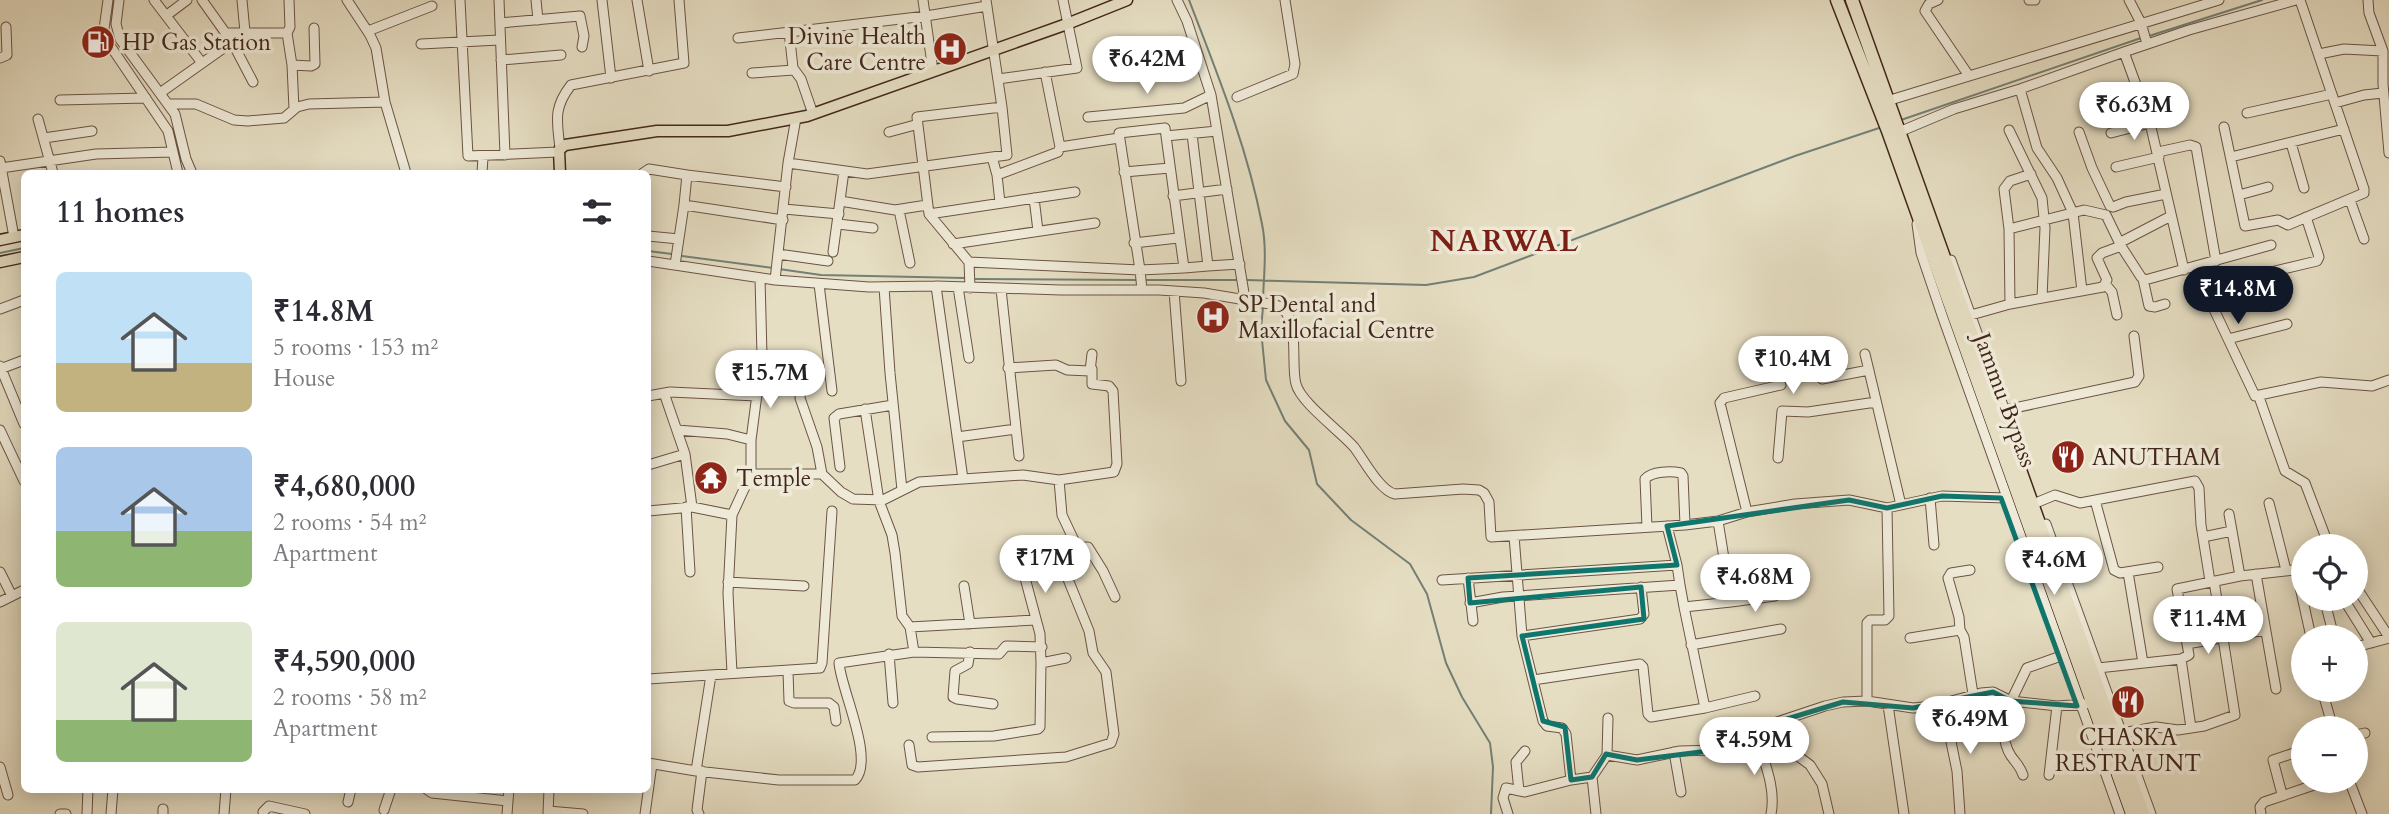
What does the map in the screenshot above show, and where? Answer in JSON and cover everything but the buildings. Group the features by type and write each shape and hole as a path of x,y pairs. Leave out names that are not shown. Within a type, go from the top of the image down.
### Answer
{"highway":[{"name":"Jammu Bypass","path":"1837,0 1895,131 2083,704 2132,814"},
{"name":"Jammu Bypass","path":"1852,0 1884,103"},
{"name":"Jammu Bypass","path":"1918,203 2143,814"}],"main road":[{"path":"560,170 559,150 578,142 657,131 719,132 813,114 1127,0"},
{"path":"0,240 19,236"},
{"path":"0,262 21,258"}],"street":[{"path":"108,0 105,38 168,131 177,170"},
{"path":"119,0 116,24 120,39 179,123 191,170"},
{"path":"154,0 202,64"},
{"path":"167,15 187,0"},
{"path":"202,0 232,42 253,82"},
{"path":"242,0 245,32"},
{"path":"289,0 290,27 287,33 292,65 293,109"},
{"path":"347,0 368,31 377,55 385,102 405,170"},
{"path":"460,0 467,153 470,157 559,150 557,111 574,83 684,63 679,0"},
{"path":"499,0 505,155"},
{"path":"536,0 538,20"},
{"path":"602,0 611,78"},
{"path":"637,0 649,71"},
{"path":"923,0 933,71"},
{"path":"998,79 1077,68 1063,0"},
{"path":"1177,0 1187,21 1212,95 1240,264 1249,300"},
{"path":"1237,97 1293,74 1295,64 1285,0"},
{"path":"2029,0 2035,0"},
{"path":"2129,0 2144,35"},
{"path":"1895,131 2124,52 2144,35 2219,0"},
{"path":"1884,103 1969,76 2144,35 2189,30 2298,0 2365,191 2362,195 2288,225 2278,220 2245,226 2224,127"},
{"path":"2371,1 2383,51 2389,153"},
{"path":"1931,2 1925,9 1926,14 1969,76"},
{"path":"738,38 926,16 987,3 1007,155 867,174 788,163"},
{"path":"368,31 432,6"},
{"path":"500,23 581,17 584,36 582,47"},
{"path":"0,58 7,55 6,27"},
{"path":"292,65 315,64 314,27"},
{"path":"789,32 794,70 801,79 813,114"},
{"path":"225,33 287,33"},
{"path":"421,44 499,40"},
{"path":"156,110 164,99 202,64 232,42"},
{"path":"2319,54 2344,49 2383,51"},
{"path":"2124,52 2150,122 2184,270"},
{"path":"500,60 561,55"},
{"path":"752,74 794,70"},
{"path":"997,175 1058,152 1060,147 1045,72"},
{"path":"2020,89 2037,148 2057,178 2073,214 2082,291"},
{"path":"1088,117 1184,108 1212,95"},
{"path":"2247,113 2364,95 2386,97"},
{"path":"60,100 146,98"},
{"path":"164,99 196,104 243,121 284,118 293,109 309,104 385,102"},
{"path":"970,288 969,262 928,210 917,117 1002,107"},
{"path":"777,268 788,163 796,118"},
{"path":"38,119 52,170"},
{"path":"2111,133 2150,122"},
{"path":"890,132 918,126"},
{"path":"1142,280 1134,243 1119,133 1165,128 1184,268"},
{"path":"2231,157 2344,129"},
{"path":"2009,130 2040,191 2045,221 2042,298"},
{"path":"44,138 92,131"},
{"path":"1166,136 1217,131"},
{"path":"2079,132 2092,169 2110,206 2113,208 2126,202 2166,194"},
{"path":"1192,134 1208,266"},
{"path":"1060,147 1119,138"},
{"path":"2291,143 2304,188"},
{"path":"2116,167 2190,145 2196,147 2216,261"},
{"path":"19,236 2,189 1,164 115,153 173,152"},
{"path":"482,170 483,157"},
{"path":"992,157 1000,204"},
{"path":"1124,172 1170,168"},
{"path":"648,170 786,187"},
{"path":"651,261 676,258 760,278 777,268 830,256 844,170"},
{"path":"2010,304 2009,229 2005,186 2012,180 2031,174"},
{"path":"676,258 687,175"},
{"path":"2239,195 2268,187"},
{"path":"1173,196 1227,189"},
{"path":"841,201 899,210 928,210 1000,204 1075,192"},
{"path":"1034,198 1038,231"},
{"path":"2350,200 2364,239"},
{"path":"1918,203 1941,232 2151,814"},
{"path":"1918,203 1922,253 2004,498 2061,656 2083,704"},
{"path":"684,205 783,220"},
{"path":"784,209 873,228"},
{"path":"899,210 910,263"},
{"path":"2009,229 2084,210 2103,213 2143,279 2149,306 2165,304"},
{"path":"2117,315 2112,292 2106,285 2107,280 2098,258 2102,253 2171,216"},
{"path":"2250,277 2317,261 2319,257 2306,216"},
{"path":"953,244 1095,223"},
{"path":"651,236 679,239"},
{"path":"1134,243 1178,238"},
{"path":"2143,279 2270,245"},
{"path":"969,262 1142,280 1174,291 1249,300 1283,308 1291,324 1295,381 1300,394 1354,447 1386,491 1395,495 1479,490 1489,502 1491,537 1685,525 1718,521 1747,512 1795,504 1849,500 1887,508 1930,498 2004,498"},
{"path":"777,268 819,284 1001,289 1142,280 1184,268 1240,264"},
{"path":"2194,267 2253,394 2259,397 2321,382 2372,386 2389,380"},
{"path":"732,673 729,582 733,514 751,474 751,440 762,356 760,278"},
{"path":"2205,291 2236,280"},
{"path":"819,284 832,391"},
{"path":"1971,314 2106,285"},
{"path":"936,286 963,480"},
{"path":"884,287 902,490"},
{"path":"958,287 969,358"},
{"path":"1001,289 1019,456"},
{"path":"1174,291 1181,381"},
{"path":"0,309 21,301"},
{"path":"2228,339 2287,324"},
{"path":"2005,410 2135,382 2139,376 2134,336"},
{"path":"1865,354 1901,505"},
{"path":"762,356 802,373 800,398 817,447 822,474 849,497 879,500 919,482 1023,475 1059,480 1116,470 1112,389 1109,386 1092,384 1092,355"},
{"path":"21,361 0,368 21,417"},
{"path":"1008,368 1044,364 1059,365 1067,370 1088,372 1092,369"},
{"path":"1822,379 1868,370"},
{"path":"1747,512 1720,402 1724,398 1781,385"},
{"path":"651,393 757,396"},
{"path":"664,393 685,454 690,572"},
{"path":"2259,397 2285,471 2305,483 2324,534"},
{"path":"1778,458 1782,411 1813,411 1876,402"},
{"path":"840,467 834,418 839,414 893,405"},
{"path":"865,409 879,500 892,535 902,616 910,627 915,652"},
{"path":"957,437 1016,429"},
{"path":"0,430 21,475"},
{"path":"677,430 727,434 751,440"},
{"path":"651,464 685,454"},
{"path":"1647,527 1645,479 1650,474 1674,472 1683,476 1685,525"},
{"path":"751,474 822,474"},
{"path":"1059,480 1062,515 1078,549"},
{"path":"2038,502 2055,495 2075,503 2195,481 2199,488 2203,537 2235,715 2204,726 2178,730 2155,727 2122,733"},
{"path":"1930,498 1934,545"},
{"path":"2095,500 2114,570 2120,573 2158,567"},
{"path":"2269,503 2291,559"},
{"path":"651,511 689,507 733,514"},
{"path":"1867,701 1867,623 1870,620 1885,620 1889,616 1887,508"},
{"path":"651,679 821,667 832,511"},
{"path":"2229,514 2240,576"},
{"path":"1718,521 1731,602"},
{"path":"1667,526 1705,708"},
{"path":"2203,537 2232,531"},
{"path":"1514,536 1522,636 1543,722 1547,726 1562,728 1566,734 1571,780"},
{"path":"909,745 910,762 918,767 1066,757 1097,749 1112,741 1112,713 1106,672 1093,653 1089,631 1061,562 1064,556 1086,547 1090,550 1115,597"},
{"path":"932,737 993,736 1040,727 1042,647 1017,548"},
{"path":"1443,580 1677,565"},
{"path":"1970,570 1949,575 1949,585 1964,637 1973,694"},
{"path":"2098,668 2181,659 2189,655 2177,589 2240,576 2291,570"},
{"path":"0,572 12,596"},
{"path":"2128,572 2143,663"},
{"path":"2256,574 2277,689"},
{"path":"1468,578 1473,621"},
{"path":"729,582 804,586"},
{"path":"1470,603 1518,596 1680,585"},
{"path":"964,586 970,624"},
{"path":"1522,636 1640,619 1644,614 1641,587"},
{"path":"0,601 21,592"},
{"path":"1684,607 1775,596"},
{"path":"2040,596 2083,704 2120,814"},
{"path":"2368,606 2389,638 2368,644"},
{"path":"2351,611 2371,643"},
{"path":"910,627 1036,620"},
{"path":"1691,645 1781,629"},
{"path":"2187,644 2265,629"},
{"path":"1910,638 1960,630"},
{"path":"651,764 768,779 855,780 859,776 861,764 858,736 839,663 889,654 1001,654 1006,646 1042,647"},
{"path":"970,652 968,664 954,673 953,697 993,704"},
{"path":"889,654 893,703"},
{"path":"2023,775 2010,755 2005,739 2003,725 2009,700 2027,668 2061,656"},
{"path":"1041,663 1066,658"},
{"path":"2181,659 2191,728"},
{"path":"1533,680 1640,664 1643,667 1648,714 1651,717 1755,696"},
{"path":"788,670 789,701 830,703 834,707 836,721"},
{"path":"699,814 699,771 711,675"},
{"path":"1607,755 1637,760 1674,752 1748,746 1758,741 1777,722 1825,706 1867,701 1913,708 1993,692 2009,700 2057,706 2083,704"},
{"path":"1943,703 1957,771 1959,814"},
{"path":"1888,705 1904,814"},
{"path":"2049,775 2057,706"},
{"path":"1597,814 1592,777 1607,755 1608,718"},
{"path":"1777,722 1791,751 1810,765 1822,784 1829,814"},
{"path":"1758,741 1769,775 1773,804 1771,814"},
{"path":"1519,791 1516,762 1525,751"},
{"path":"1674,752 1681,792"},
{"path":"2283,794 2273,760 2291,754"},
{"path":"0,767 8,795"},
{"path":"1508,814 1503,798 1505,790 1529,791 1592,777"},
{"path":"2261,814 2261,804 2291,792"},
{"path":"87,814 88,793"},
{"path":"111,814 113,793"},
{"path":"223,814 226,793"},
{"path":"348,802 350,793"},
{"path":"384,810 390,793"},
{"path":"429,793 508,801"},
{"path":"507,814 509,793"},
{"path":"549,793 548,812 583,814"},
{"path":"645,814 647,793"},
{"path":"2354,793 2362,814"},
{"path":"264,811 269,806 305,814"},
{"path":"60,814 66,814"}],"highlighted area":[{"path":"1942,496 2001,498 2077,706 2011,701 1993,692 1913,708 1843,702 1777,722 1748,746 1637,760 1606,754 1592,777 1571,780 1565,727 1543,721 1522,636 1644,619 1641,587 1470,603 1468,578 1677,565 1667,526 1849,500 1887,508"}],"waterway":[{"path":"1189,0 1230,110 1256,195 1264,242 1263,298"},
{"path":"2149,36 2262,0"},
{"path":"1901,120 2141,38"},
{"path":"1247,280 1426,285 1474,277 1795,156 1879,128"},
{"path":"0,253 21,249"},
{"path":"651,251 672,254"},
{"path":"682,256 773,268"},
{"path":"779,269 821,275 965,278"},
{"path":"974,279 1137,280"},
{"path":"1146,280 1238,280"},
{"path":"1263,307 1261,330 1266,380 1285,421 1309,450 1317,484 1351,520 1410,564 1427,594 1446,663 1462,697 1490,743 1493,767 1491,814"}],"place":[{"name":"HP Gas Station","path":"98,42"},
{"name":"Divine Health Care Centre","path":"950,49"},
{"name":"SP Dental and Maxillofacial Centre","path":"1213,317"},
{"name":"ANUTHAM","path":"2068,457"},
{"name":"Temple","path":"711,478"},
{"name":"CHASKA RESTRAUNT","path":"2128,702"}],"district":[{"name":"NARWAL","path":"1505,241"}]}
